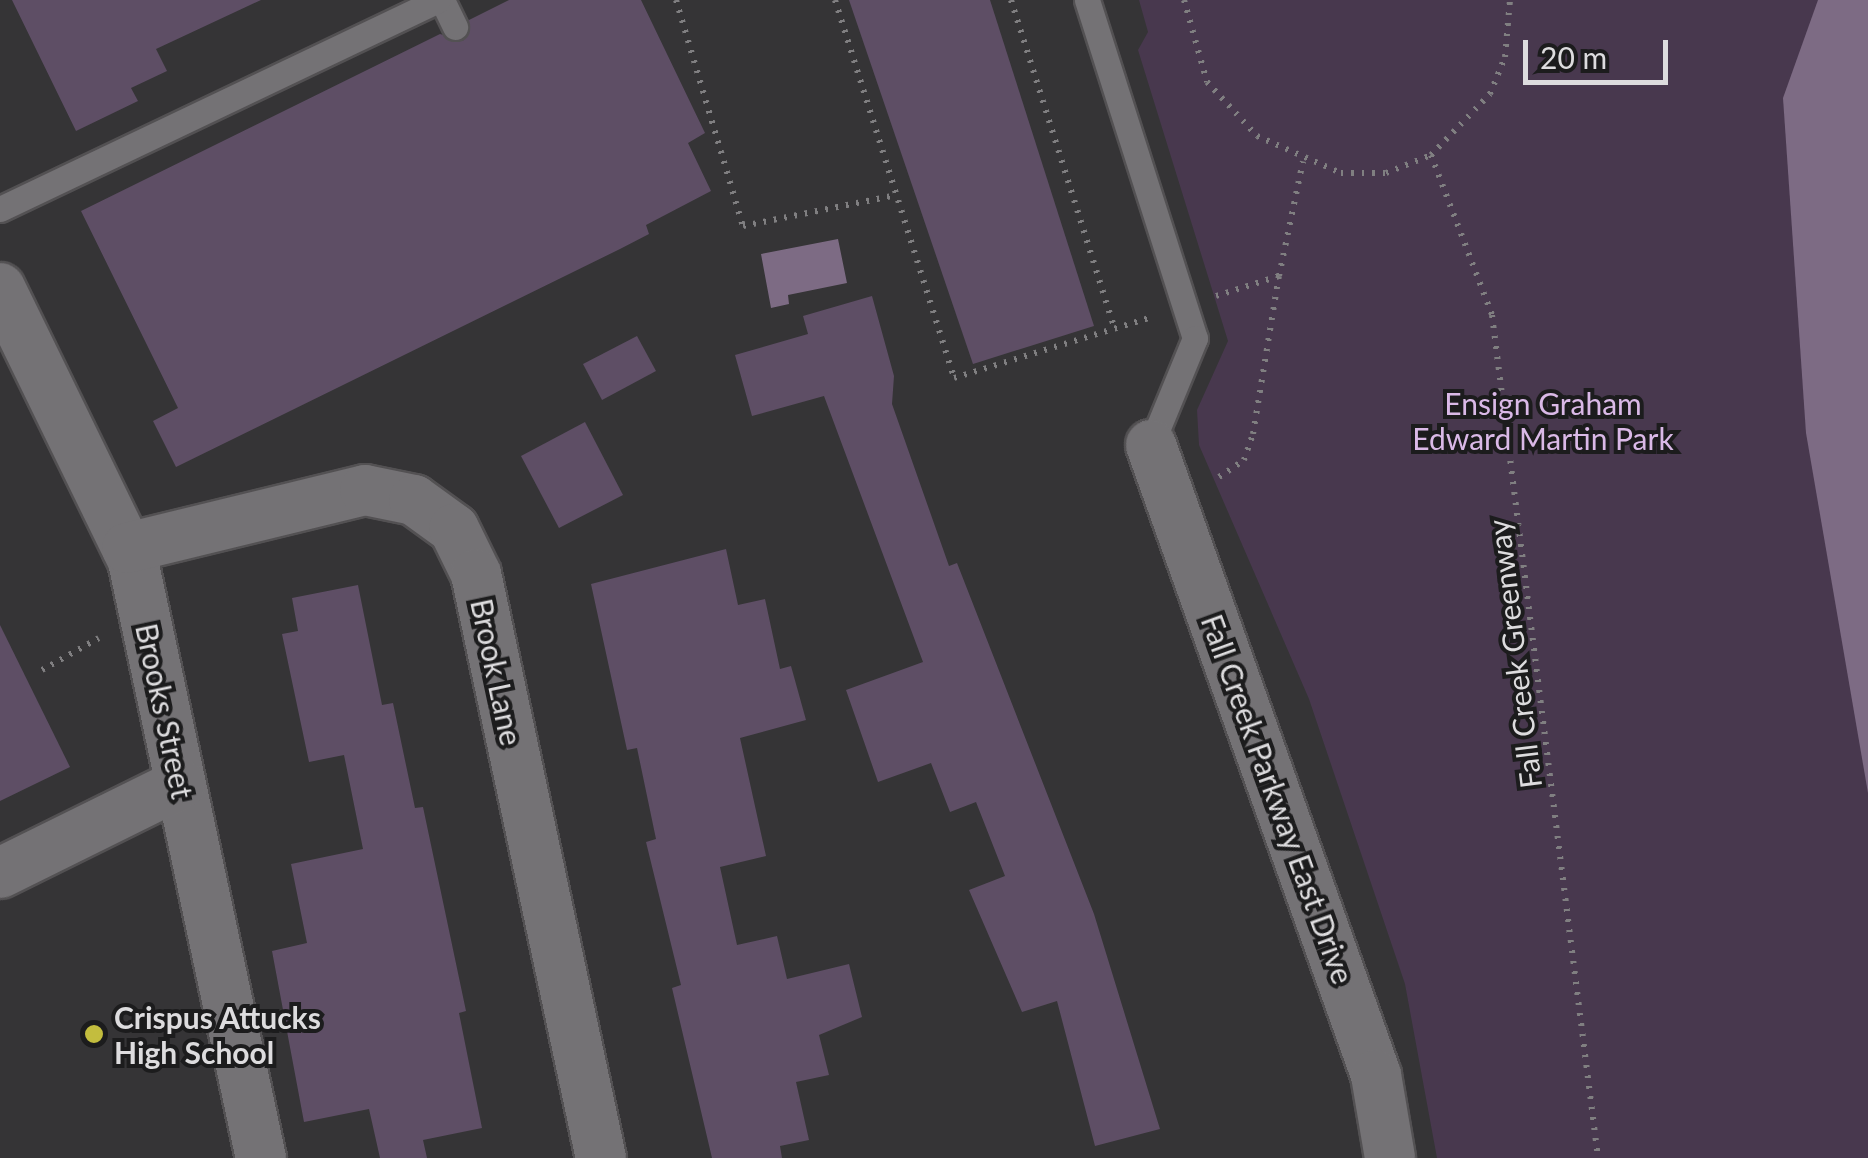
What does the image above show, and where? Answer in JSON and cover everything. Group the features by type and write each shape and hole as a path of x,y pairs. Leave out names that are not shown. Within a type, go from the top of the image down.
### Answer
{"street":[{"name":"Brooks Street","path":"0,288 127,548 260,1158"},
{"name":"Fall Creek Parkway East Drive","path":"1151,444 1376,1075 1390,1158"},
{"name":"Brook Lane","path":"127,548 366,490 414,500 454,529 476,574 601,1158"},
{"path":"0,873 180,784"}],"lane":[{"path":"0,209 440,0 455,26"},
{"path":"1087,0 1196,338 1151,444"}],"path":[{"path":"676,0 744,226 897,195"},
{"path":"836,0 954,378 1279,276"},
{"path":"1011,0 1115,328"},
{"path":"1184,0 1207,82 1257,136 1303,160 1341,173 1386,173 1431,155 1490,94 1505,56 1510,0"},
{"name":"Fall Creek Greenway","path":"1431,155 1492,315 1598,1158"},
{"path":"1219,477 1244,460 1253,434 1303,160"},
{"path":"42,670 110,636"}],"green space":[{"name":"Ensign Graham Edward Martin Park","path":"1139,0 1868,0 1868,1158 1437,1158 1405,984 1309,699 1199,445 1197,410 1228,341 1138,50 1148,32"}],"shaded area":[{"path":"1818,0 1868,0 1868,793 1806,433 1783,98"},
{"path":"838,239 847,283 788,295 789,304 771,308 761,254"}],"building":[{"path":"12,0 261,0 156,49 167,71 131,88 138,101 76,131"},
{"path":"509,0 641,0 705,133 688,143 711,191 646,225 649,234 620,249 176,467 153,421 178,408 81,211 440,34 463,41 469,20"},
{"path":"849,0 990,0 1094,326 973,364"},
{"path":"872,296 894,376 892,404 949,566 957,563 1094,914 1160,1129 1095,1146 1057,1001 1022,1012 969,890 1005,876 976,802 950,812 931,763 878,782 846,690 923,662 824,396 752,416 735,355 808,334 803,316"},
{"path":"637,336 656,371 602,400 583,364"},
{"path":"585,422 623,495 559,528 521,456"},
{"path":"726,549 738,605 765,599 780,669 791,666 806,720 740,738 766,856 720,867 737,945 777,936 787,979 849,964 862,1017 819,1035 829,1075 796,1082 809,1140 780,1146 782,1158 712,1158 672,988 681,985 646,842 656,839 637,748 627,750 591,584"},
{"path":"358,585 382,705 393,703 415,808 423,807 466,1011 459,1013 482,1128 423,1140 427,1158 380,1158 369,1109 304,1122 272,951 307,943 291,864 363,849 344,755 309,762 282,634 298,631 292,598"},
{"path":"0,625 70,767 0,801"}],"place":[{"name":"Crispus Attucks High School","path":"94,1034"}]}
